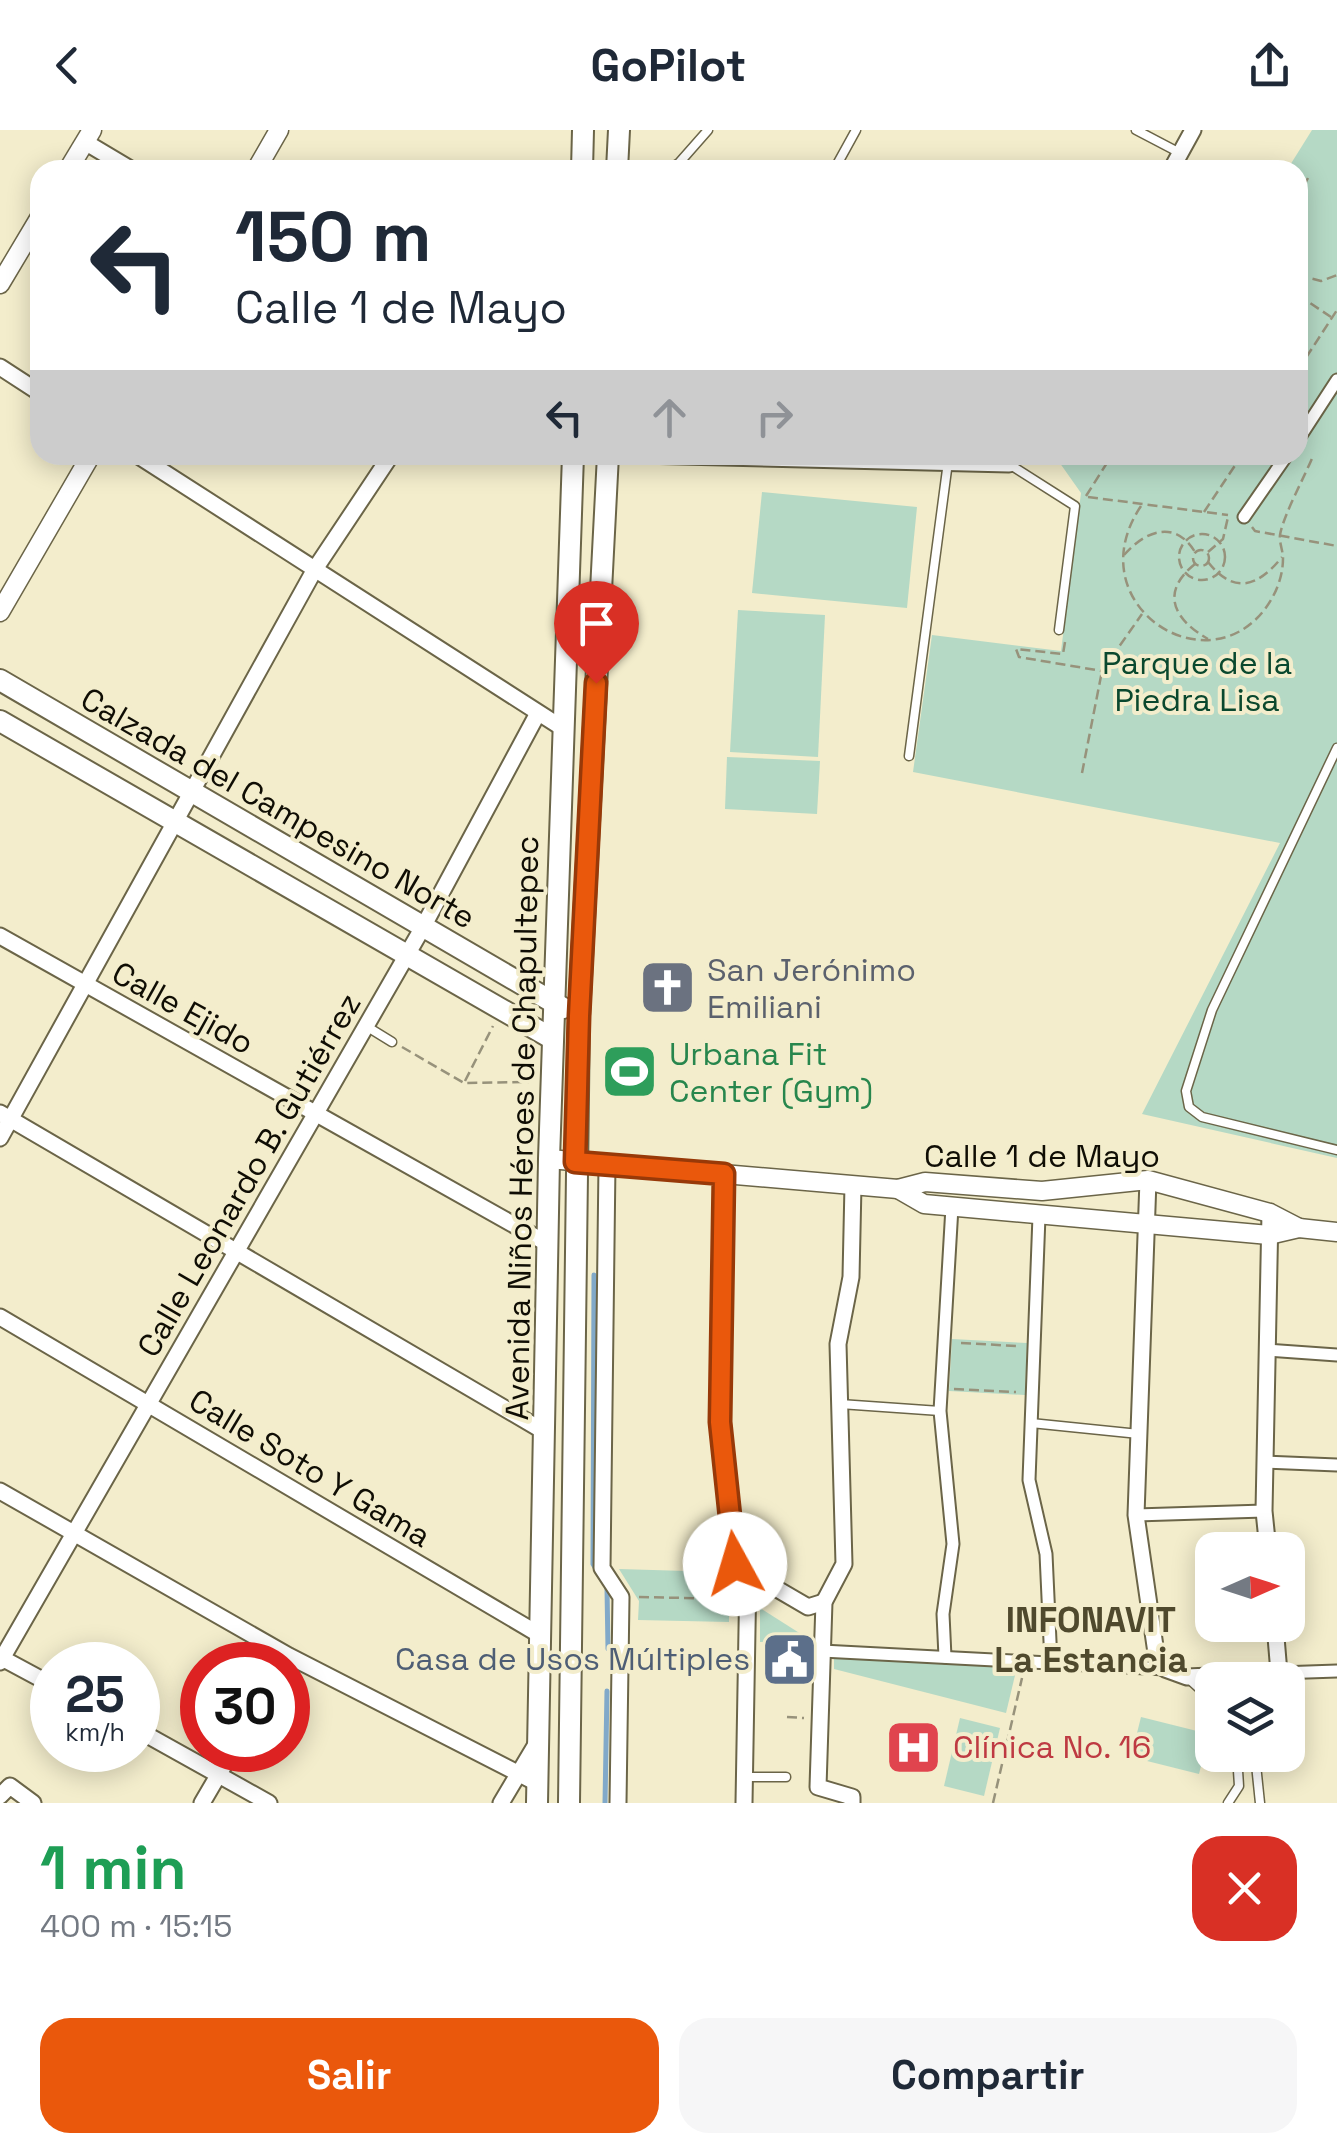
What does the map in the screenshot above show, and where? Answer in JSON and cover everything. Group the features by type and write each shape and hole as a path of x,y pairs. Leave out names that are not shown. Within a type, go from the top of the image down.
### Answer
{"main road":[{"path":"582,160 583,130"},
{"path":"618,160 619,130"},
{"name":"Avenida Niños Héroes de Chapultepec","path":"537,1793 549,1160 572,465"},
{"name":"Avenida Niños Héroes de Chapultepec","path":"569,1803 579,1016 607,465"},
{"name":"Calzada del Campesino Norte","path":"0,680 579,1016"},
{"name":"Calzada del Campesino Norte","path":"0,721 554,1039"},
{"path":"234,856 251,828"},
{"path":"288,887 304,859"}],"street":[{"path":"262,160 279,130"},
{"path":"1176,160 1192,130"},
{"path":"74,160 88,136 119,160"},
{"path":"0,284 30,234"},
{"path":"0,367 30,386"},
{"path":"1308,425 1337,380"},
{"path":"0,612 85,465"},
{"path":"153,465 564,729"},
{"path":"0,1138 6,1116 87,986 315,569 384,465"},
{"path":"1244,517 1280,465"},
{"name":"Calle Leonardo B. Gutiérrez","path":"1,1659 423,928 538,712"},
{"name":"Calle Ejido","path":"0,936 548,1244"},
{"path":"6,1116 544,1432"},
{"name":"Calle 1 de Mayo","path":"549,1160 898,1189 925,1182 1042,1191 1148,1180 1270,1212 1299,1228"},
{"path":"607,1164 602,1568 621,1597 618,1803"},
{"path":"724,1174 720,1422 735,1564 808,1608 824,1602"},
{"path":"1148,1180 1136,1514 1156,1653 1165,1669"},
{"path":"852,1800 818,1788 824,1602 844,1564 838,1344 851,1277 853,1185"},
{"name":"Calle 1 de Mayo","path":"898,1189 924,1204 1038,1216 1269,1234 1299,1228 1337,1232"},
{"path":"945,1657 943,1614 953,1544 940,1411 952,1207"},
{"path":"1266,1532 1270,1212"},
{"path":"1038,1216 1029,1480 1046,1554 1051,1663"},
{"name":"Calle Soto Y Gama","path":"0,1317 540,1636"},
{"path":"1267,1350 1337,1355"},
{"path":"1265,1462 1337,1465"},
{"path":"0,1491 256,1642"},
{"path":"1136,1514 1264,1511"},
{"path":"744,1803 748,1572"},
{"path":"822,1651 1165,1669 1195,1677"},
{"path":"1,1659 30,1674"},
{"path":"310,1672 518,1772 537,1793"},
{"path":"1305,1673 1337,1672"},
{"path":"501,1803 538,1741"},
{"path":"160,1742 269,1803"},
{"path":"202,1803 219,1774"},
{"path":"0,1796 10,1786 33,1803"}],"lane":[{"path":"682,160 708,130"},
{"path":"840,160 856,130"},
{"path":"1136,130 1180,153"},
{"path":"909,756 948,465"},
{"path":"1020,465 1075,506 1059,630"},
{"path":"1337,748 1212,1010 1186,1092 1189,1107 1202,1118 1337,1150"},
{"path":"366,1026 392,1042"},
{"path":"838,1404 940,1411"},
{"path":"1031,1423 1139,1434"},
{"path":"1187,1677 1195,1684"},
{"path":"1228,1803 1238,1786 1237,1772"},
{"path":"1257,1772 1260,1803"},
{"path":"744,1777 786,1778"}],"path":[{"path":"1308,278 1321,281 1337,275"},
{"path":"1308,302 1332,318"},
{"path":"1308,355 1337,310"},
{"path":"1141,506 1125,536 1122,558 1124,580 1143,613 1172,634 1209,639 1231,634 1263,612 1274,596 1282,575 1280,536 1313,456"},
{"path":"1075,506 1106,465"},
{"path":"1204,512 1235,465"},
{"path":"1085,497 1228,516 1220,543 1207,552 1195,552"},
{"path":"1244,517 1255,531 1337,546"},
{"path":"1122,558 1154,531 1174,532 1187,540 1195,552"},
{"path":"1204,534 1220,543 1224,562 1217,574 1197,580 1184,572 1179,558 1187,540 1204,534"},
{"path":"1195,552 1195,564"},
{"path":"1207,552 1208,562 1217,574 1235,584 1246,584 1272,569 1283,556"},
{"path":"1195,564 1208,562"},
{"path":"1195,564 1184,572 1174,592 1177,613 1192,630 1209,639"},
{"path":"1082,773 1102,671 1143,613"},
{"path":"464,1082 502,1010"},
{"path":"392,1042 464,1082 529,1082"},
{"path":"944,1342 1034,1347"},
{"path":"942,1388 1032,1393"},
{"path":"621,1597 748,1600"},
{"path":"992,1803 1026,1662"}],"green space":[{"name":"Parque de la Piedra Lisa","path":"1312,130 1337,130 1337,1158 1142,1114 1280,843 913,772 932,635 1061,651 1081,493 1061,465 1308,465 1308,160 1293,160"},
{"path":"762,492 917,507 907,608 752,593"},
{"path":"738,610 825,615 818,757 730,752"},
{"path":"727,757 820,761 817,814 725,809"},
{"path":"952,1339 1027,1343 1025,1395 949,1391"},
{"path":"619,1569 720,1572 729,1593 729,1622 638,1620 639,1601"},
{"path":"760,1608 812,1641 760,1642"},
{"path":"834,1657 1017,1667 1006,1713 834,1669"},
{"path":"1141,1717 1195,1730 1195,1772 1200,1772 1199,1774 1131,1757"},
{"path":"960,1718 1000,1728 984,1796 944,1786"}],"waterway":[{"path":"594,1275 596,1569"},
{"path":"607,1588 608,1649"},
{"path":"605,1803 607,1691"}],"place":[{"name":"San Jerónimo Emiliani","path":"668,988"},
{"name":"Urbana Fit Center (Gym)","path":"630,1072"},
{"name":"Casa de Usos Múltiples","path":"789,1659"},
{"name":"Clínica No. 16","path":"914,1747"}],"district":[{"name":"INFONAVIT La Estancia","path":"1091,1640"}],"route":[{"path":"596,683 575,1162 724,1174 720,1422 735,1564"}]}
